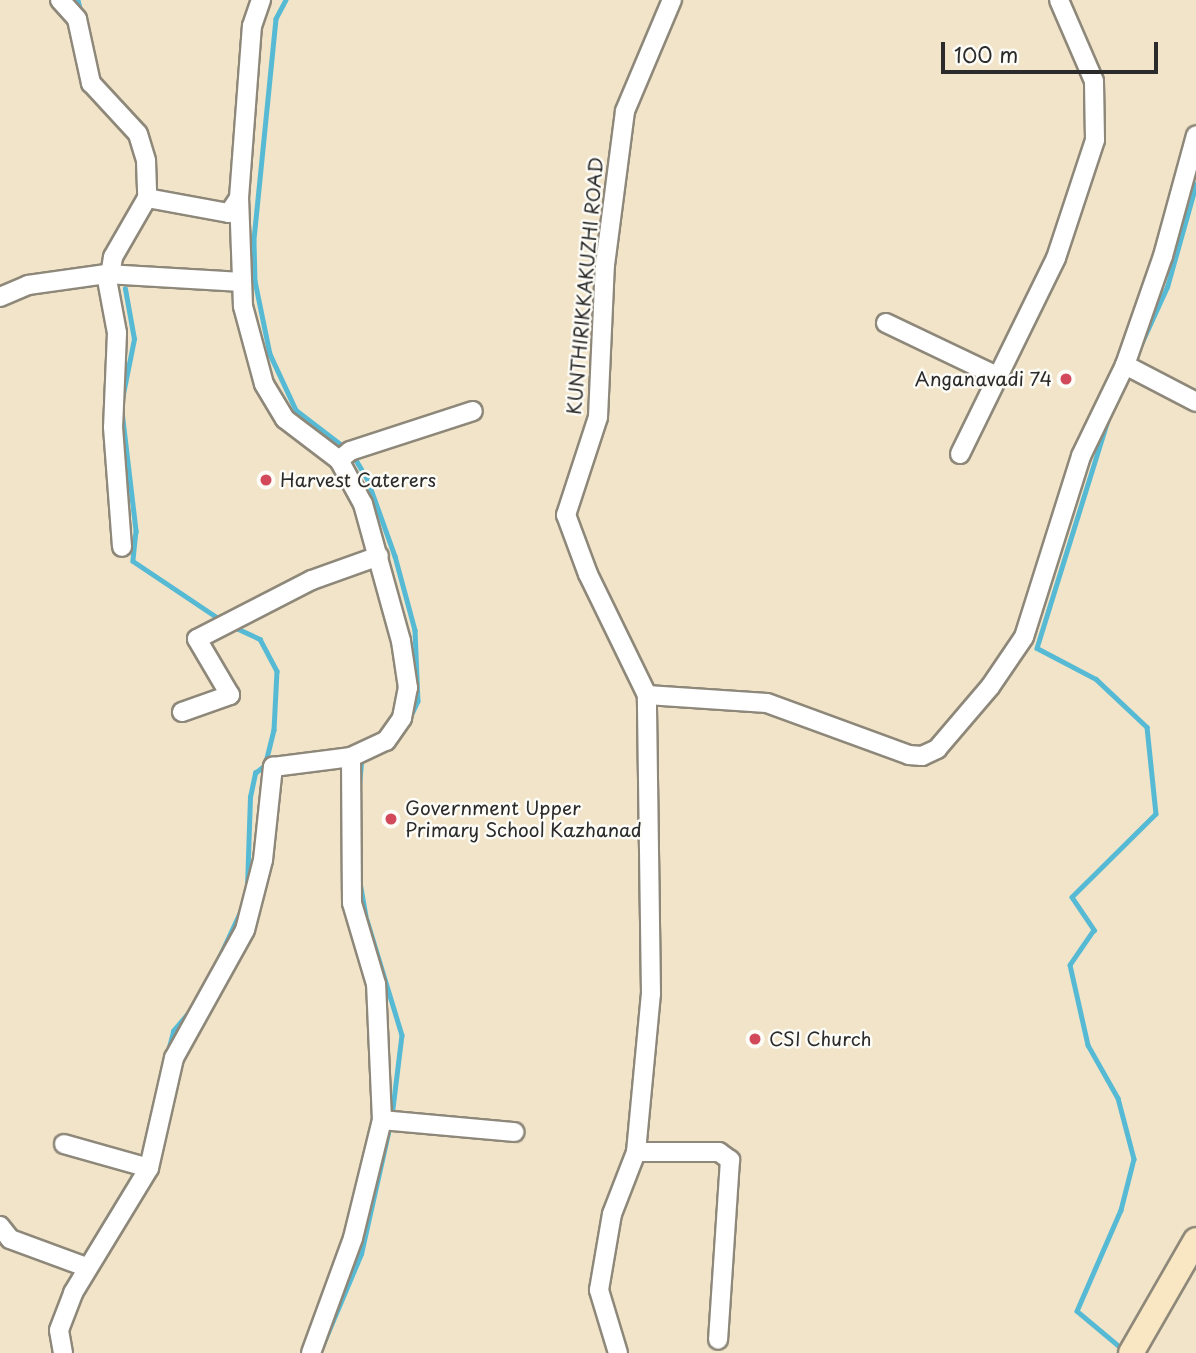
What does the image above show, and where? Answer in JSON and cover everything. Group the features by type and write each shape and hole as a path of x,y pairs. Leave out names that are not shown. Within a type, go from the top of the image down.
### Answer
{"street":[{"path":"60,0 77,19 91,83 138,134 146,161 147,198 113,257 108,275 117,333 113,427 122,547"},
{"path":"63,1353 59,1330 86,1267 149,1168 174,1058 245,930 263,860 273,767 356,755 386,741 402,718 408,688 380,556 363,504 339,460 285,419 264,384 253,352 242,282 239,198 252,26 261,0"},
{"name":"KUNTHIRIKKAKUZHI ROAD","path":"618,1353 599,1290 612,1214 636,1152 651,994 647,695 588,574 566,515 598,417 605,265 625,111 672,0"},
{"path":"960,454 1056,258 1094,140 1094,81 1059,0"},
{"path":"647,695 768,703 909,755 922,756 937,749 990,687 1024,637 1081,456 1125,365 1163,257 1196,135"},
{"path":"147,198 229,213 239,198"},
{"path":"0,297 28,285 108,275 242,282"},
{"path":"886,323 999,377"},
{"path":"1125,365 1196,401"},
{"path":"339,460 350,451 473,411"},
{"path":"182,712 230,695 197,639 312,580 380,556"},
{"path":"311,1353 353,1238 382,1120 376,984 352,903 356,755"},
{"path":"382,1120 514,1132"},
{"path":"64,1144 149,1168"},
{"path":"636,1152 719,1152 730,1160 718,1340"},
{"path":"0,1226 10,1239 86,1267"},
{"path":"1131,1353 1196,1240"}],"waterway":[{"path":"78,0 82,16"},
{"path":"286,0 276,19 254,241 255,281 270,354 296,410 347,449"},
{"path":"1141,344 1167,287 1196,184"},
{"path":"122,399 134,339 125,289"},
{"path":"122,411 136,531 133,561 221,620"},
{"path":"1109,417 1037,648 1096,679 1147,727 1156,814 1072,897 1094,930 1070,965 1088,1045 1118,1098 1134,1159 1121,1210 1077,1311 1120,1347"},
{"path":"353,455 367,478 395,556 415,630 418,701 409,720"},
{"path":"232,626 260,639 277,671 274,730 266,763"},
{"path":"359,786 361,761"},
{"path":"247,887 250,797 255,773 268,763"},
{"path":"360,882 367,920 402,1035 392,1116"},
{"path":"210,977 243,906"},
{"path":"166,1058 173,1031 194,1006"},
{"path":"321,1349 361,1254 390,1124"},
{"path":"81,1262 136,1171"},
{"path":"52,1328 54,1353"}],"place":[{"name":"Anganavadi 74","path":"1066,379"},
{"name":"Harvest Caterers","path":"266,480"},
{"name":"Government Upper Primary School Kazhanad","path":"391,819"},
{"name":"CSI Church","path":"755,1039"}]}
